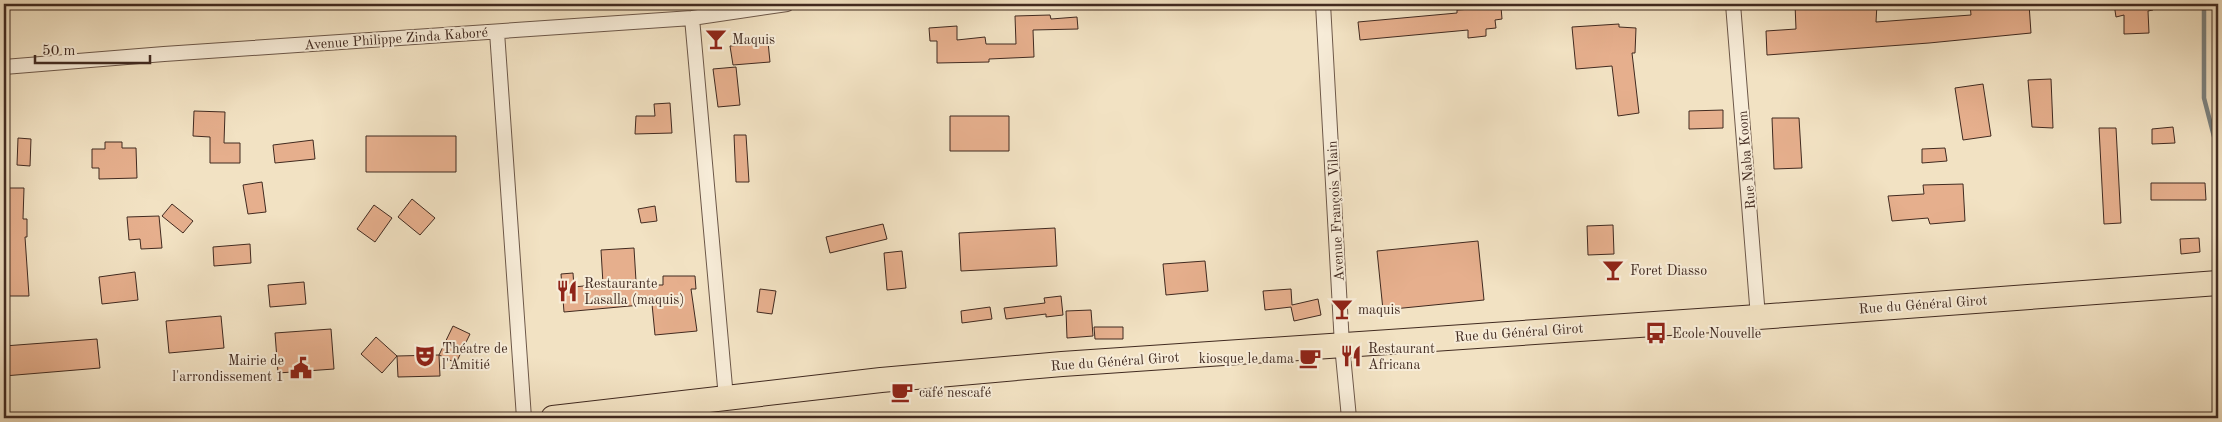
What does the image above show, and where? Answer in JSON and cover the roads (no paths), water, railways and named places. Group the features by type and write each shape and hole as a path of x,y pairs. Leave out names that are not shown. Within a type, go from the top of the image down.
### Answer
{"highway":[{"name":"Rue du Général Girot","path":"552,418 881,380 1062,364 2218,282"}],"street":[{"name":"Avenue Philippe Zinda Kaboré","path":"4,67 692,18 787,4"},
{"name":"Avenue François Vilain","path":"1323,4 1342,345 1348,418"},
{"name":"Rue Naba Koom","path":"1733,4 1758,316"},
{"path":"692,18 726,398"},
{"path":"497,32 524,418"}],"waterway":[{"path":"2204,4 2204,98 2218,152"}],"place":[{"name":"Maquis","path":"716,39"},
{"name":"Foret Diasso","path":"1613,270"},
{"name":"Restaurante Lasalla (maquis)","path":"567,291"},
{"name":"maquis","path":"1342,309"},
{"name":"Ecole Nouvelle","path":"1656,333"},
{"name":"Théatre de l'Amitié","path":"425,356"},
{"name":"Restaurant Africana","path":"1351,356"},
{"name":"kiosque le dama","path":"1310,358"},
{"name":"Mairie de l'arrondissement 1","path":"301,368"},
{"name":"café nescafé","path":"902,392"}]}
